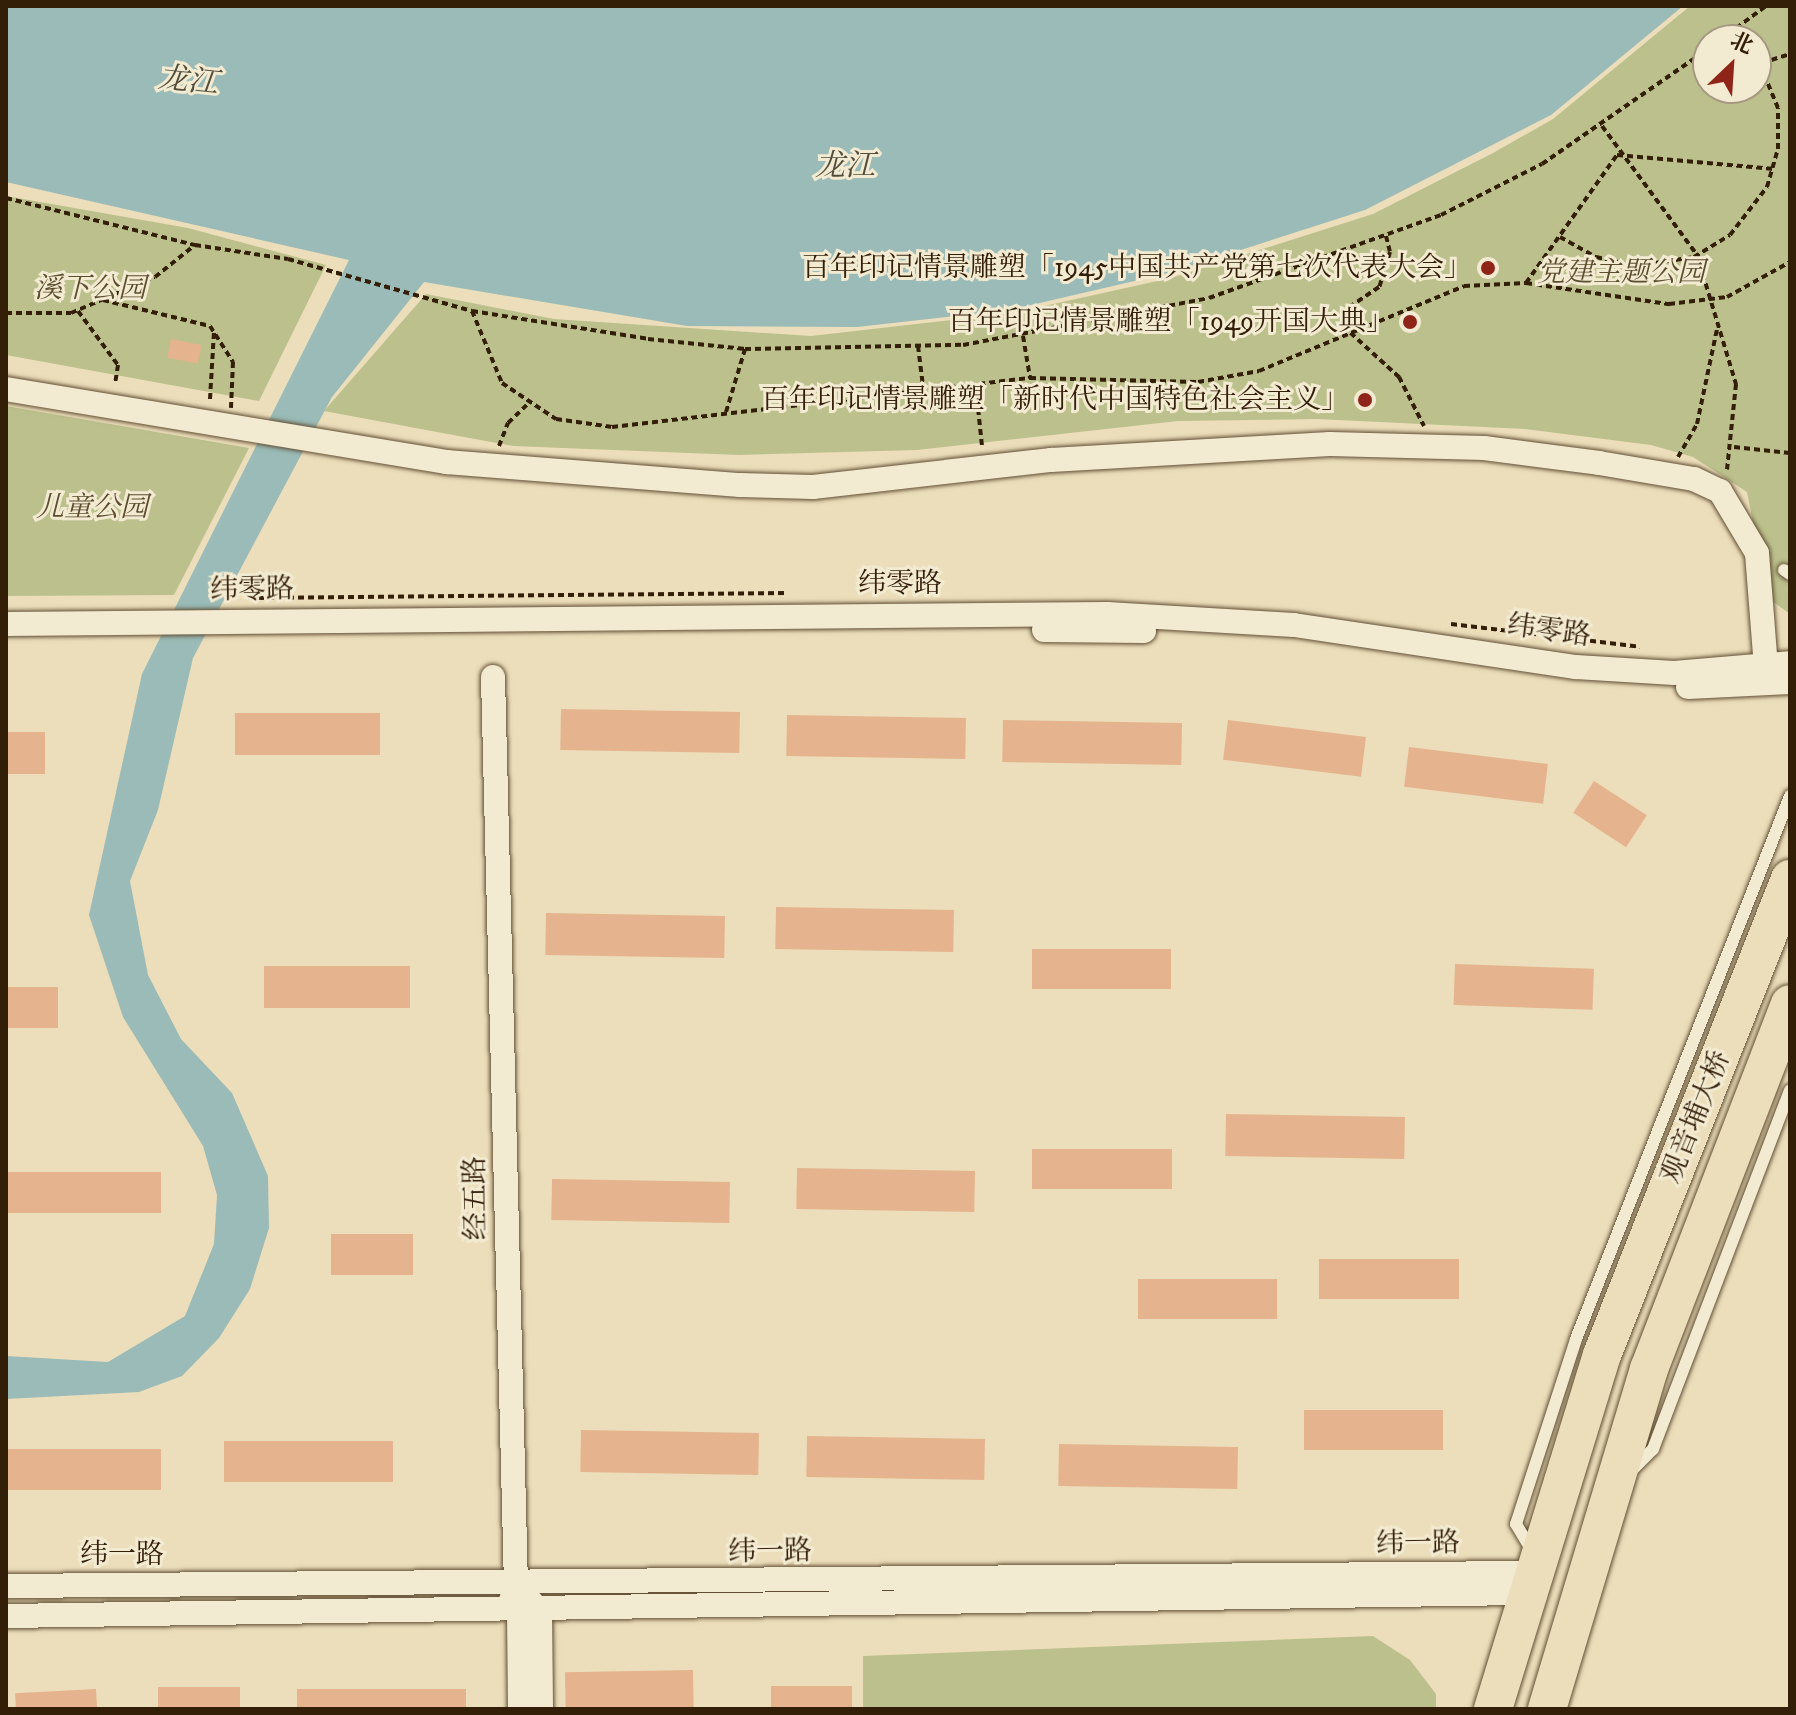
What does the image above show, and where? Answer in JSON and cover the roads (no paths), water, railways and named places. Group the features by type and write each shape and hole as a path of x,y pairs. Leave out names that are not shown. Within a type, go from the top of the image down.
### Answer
{"main road":[{"name":"观音埔大桥","path":"1493,1709 1602,1355 1790,879"},
{"name":"观音埔大桥","path":"1547,1709 1649,1369 1790,1004"}],"street":[{"path":"6,389 495,468 813,487 1178,450 1435,446 1665,473 1720,491 1757,553 1765,655"},
{"name":"纬零路","path":"6,624 1107,614 1294,625 1576,667 1674,673 1790,663"},
{"name":"纬零路","path":"6,638 548,629 1211,631 1672,688 1790,682"},
{"name":"经五路","path":"487,679 509,1585"},
{"name":"纬一路","path":"6,1586 1534,1576"},
{"name":"纬一路","path":"6,1616 530,1612 1534,1576"},
{"path":"509,1585 530,1612 541,1709"},
{"path":"520,1709 530,1612"}],"lane":[{"path":"1534,1576 1516,1524 1576,1339 1790,796"},
{"path":"1613,1489 1653,1449 1790,1090"}],"water":[{"name":"龙江","path":"6,6 1683,6 1551,115 1365,210 1169,273 1009,310 857,327 687,326 424,282 332,397 193,658 158,810 130,881 148,975 181,1039 232,1093 268,1176 269,1228 250,1289 219,1338 182,1376 139,1392 6,1399 6,1356 108,1362 185,1316 214,1244 217,1195 203,1146 123,1017 89,915 142,674 349,260 6,182"}],"place":[{"name":"百年印记情景雕塑「1945中国共产党第七次代表大会」","path":"1488,268"},
{"name":"百年印记情景雕塑「1949开国大典」","path":"1410,322"},
{"name":"百年印记情景雕塑「新时代中国特色社会主义」","path":"1365,400"}],"park label":[{"name":"党建主题公园","path":"1621,273"},
{"name":"溪下公园","path":"90,289"},
{"name":"儿童公园","path":"92,508"}]}
